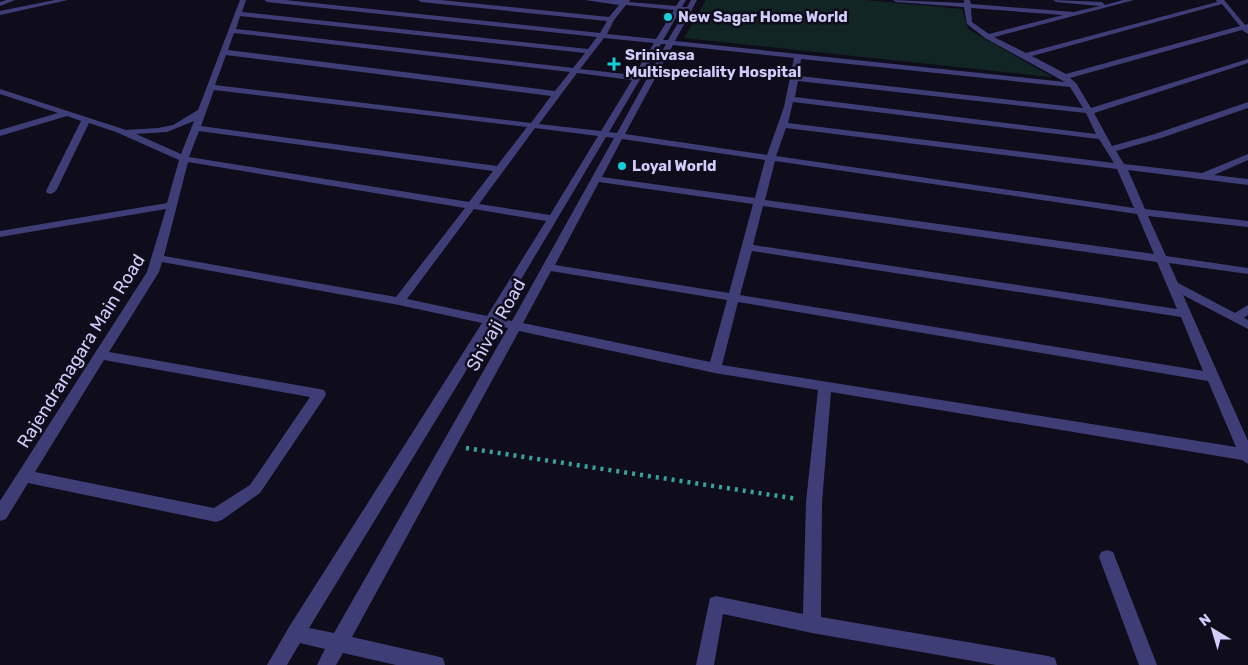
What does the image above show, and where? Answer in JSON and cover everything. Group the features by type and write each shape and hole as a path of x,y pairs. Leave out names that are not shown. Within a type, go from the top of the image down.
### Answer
{"street":[{"path":"0,4 12,0"},
{"path":"0,12 65,0"},
{"name":"Rajendranagara Main Road","path":"1,510 153,272 173,205 184,159 243,0"},
{"path":"267,0 798,56 1069,81 1246,28 1221,1 1026,56"},
{"path":"421,0 611,19"},
{"path":"588,0 686,5"},
{"path":"896,0 968,4 1073,14"},
{"path":"1056,0 1112,4"},
{"path":"988,36 1131,0"},
{"path":"399,301 573,70 603,34 611,19 625,2"},
{"path":"968,4 969,23 988,36 1069,81 1090,111 1103,137 1122,166 1213,377 1246,448"},
{"path":"276,665 553,219 660,40 686,5"},
{"name":"Shivaji Road","path":"326,665 673,42 686,5"},
{"path":"237,14 589,51"},
{"path":"231,31 638,78"},
{"path":"223,52 556,94"},
{"path":"715,368 771,157 784,125 796,78 798,56"},
{"path":"796,78 1090,111 1248,61"},
{"path":"210,87 605,134 1142,212 1248,224"},
{"path":"0,91 119,130 184,159 553,219"},
{"path":"790,99 1103,137"},
{"path":"1111,149 1158,136 1248,105"},
{"path":"119,130 144,133 162,131 178,127 202,111"},
{"path":"0,133 68,113"},
{"path":"50,191 86,120"},
{"path":"784,125 1248,182"},
{"path":"196,128 500,169"},
{"path":"1204,176 1248,157"},
{"path":"596,179 1248,271"},
{"path":"0,234 173,205"},
{"path":"747,247 1186,314"},
{"path":"158,258 399,301 715,368 1246,448"},
{"path":"548,267 1213,377"},
{"path":"1173,285 1248,325"},
{"path":"1236,318 1248,309"},
{"path":"24,476 216,515 254,489 319,394 100,355"},
{"path":"812,624 814,502 825,386"},
{"path":"1108,557 1148,665"},
{"path":"705,665 716,604 995,660 1048,665"},
{"path":"295,633 436,665"}],"path":[{"path":"448,445 814,502"}],"green space":[{"path":"706,0 865,0 962,9 968,29 1052,77 684,38"}],"place":[{"name":"New Sagar Home World","path":"668,17"},
{"name":"Srinivasa Multispeciality Hospital","path":"614,64"},
{"name":"Loyal World","path":"622,166"}]}
